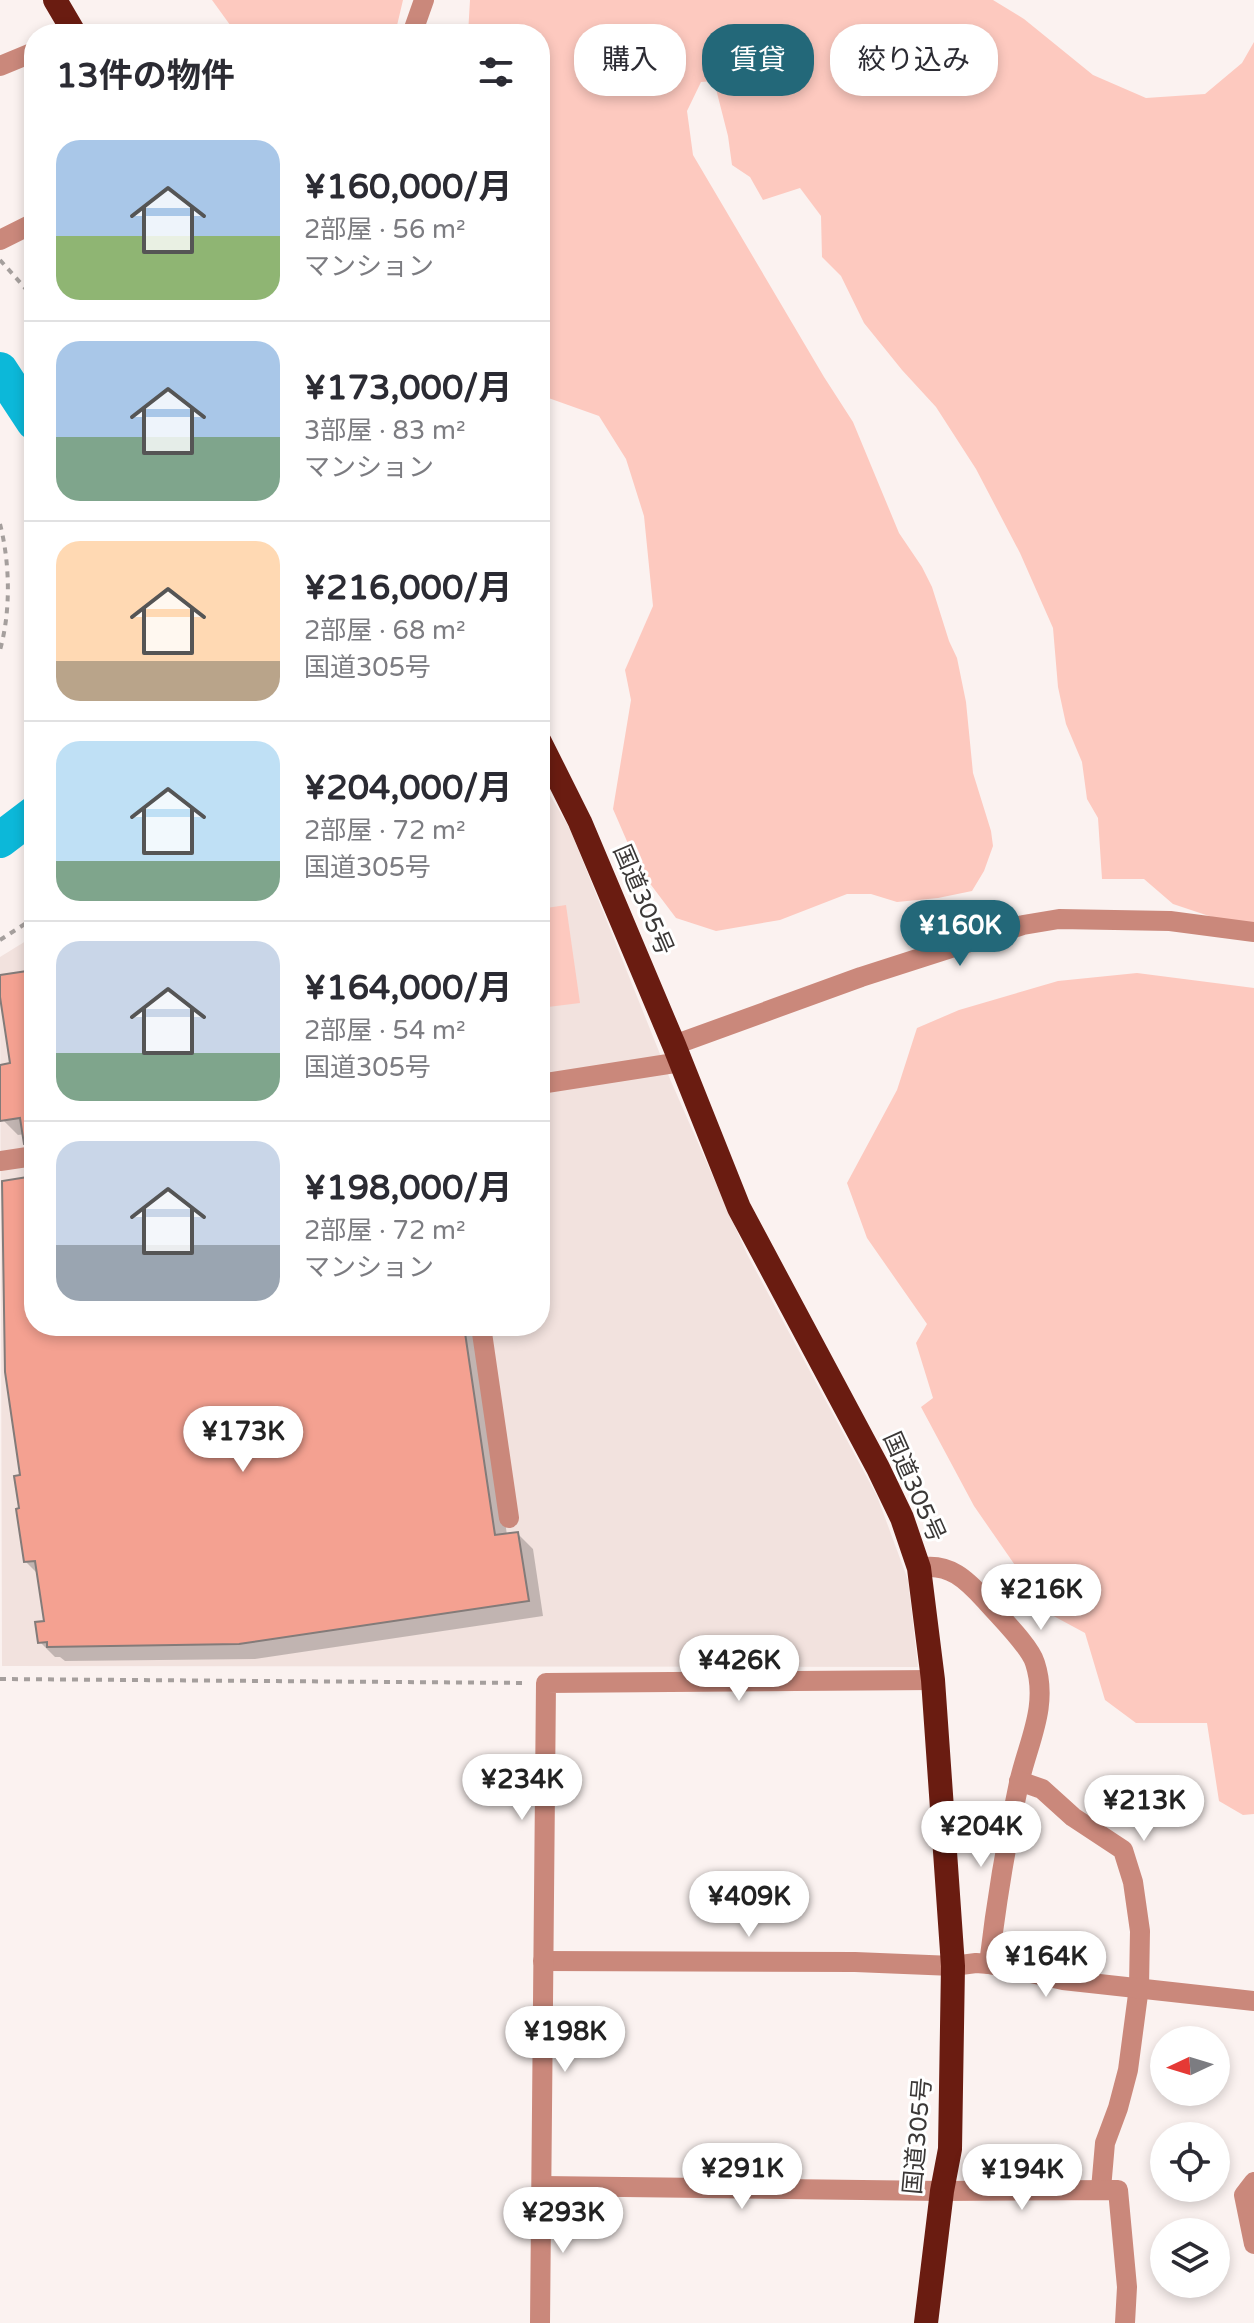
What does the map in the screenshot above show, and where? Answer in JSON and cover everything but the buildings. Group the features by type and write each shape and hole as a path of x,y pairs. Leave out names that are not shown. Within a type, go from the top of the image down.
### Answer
{"highway":[{"path":"55,0 69,24"},
{"name":"国道305号","path":"550,762 580,822 739,1208 878,1468 902,1518 919,1568 933,1680 953,1966 950,2149 926,2323"}],"street":[{"path":"416,24 424,0"},
{"path":"0,66 24,56"},
{"path":"0,240 24,228"},
{"path":"550,1082 677,1054 861,977 1023,925 1059,919 1170,921 1254,932"},
{"path":"0,1161 24,1157"},
{"path":"482,1336 509,1518"},
{"path":"919,1568 935,1565 955,1573 971,1585 1017,1636 1035,1662 1041,1705 1019,1781 995,1912 989,1964"},
{"path":"540,2323 546,1683 933,1680"},
{"path":"1019,1781 1042,1789 1073,1817 1123,1850 1133,1882 1140,1931 1139,1987 1128,2070 1105,2143 1101,2189"},
{"path":"543,1961 989,1964 1103,1986 1139,1987 1254,2001"},
{"path":"1254,2182 1244,2195 1254,2244"},
{"path":"543,2186 1118,2190 1127,2287 1125,2323"}],"path":[{"path":"0,260 24,287"},
{"path":"0,524 4,539 8,604 0,650"},
{"path":"0,940 24,924"},
{"path":"0,1679 546,1683"}],"shaded area":[{"path":"212,0 403,0 397,24 229,24"},
{"path":"470,0 993,0 1024,19 1093,75 1146,98 1205,94 1242,63 1254,42 1254,924 1215,918 1173,904 1144,879 1102,879 1098,818 1087,799 1082,762 1066,724 1058,687 1053,628 1020,553 976,469 936,407 864,323 841,276 822,257 821,216 800,188 763,200 750,177 732,165 718,96 814,96 814,24 702,24 702,82 687,111 693,155 853,422 899,533 932,587 957,658 966,702 973,773 993,846 984,871 972,891 897,902 871,894 847,894 780,920 716,931 676,918 639,869 613,809 631,700 625,670 653,606 644,516 626,459 599,416 550,399 550,24 469,24"},
{"path":"550,795 570,829 670,1079 747,1254 877,1496 908,1580 918,1667 2,1666 0,957 24,942 24,1336 550,1336"},
{"path":"566,905 580,1003 550,1007 550,907"},
{"path":"1137,973 1254,988 1254,1814 1243,1815 1219,1801 1207,1723 1136,1723 1105,1700 1085,1633 1048,1613 974,1506 921,1407 933,1398 916,1343 927,1324 867,1238 847,1183 897,1090 917,1028 959,1010 1058,981"}],"waterway":[{"path":"0,370 24,407"},
{"path":"0,840 24,822"}]}
